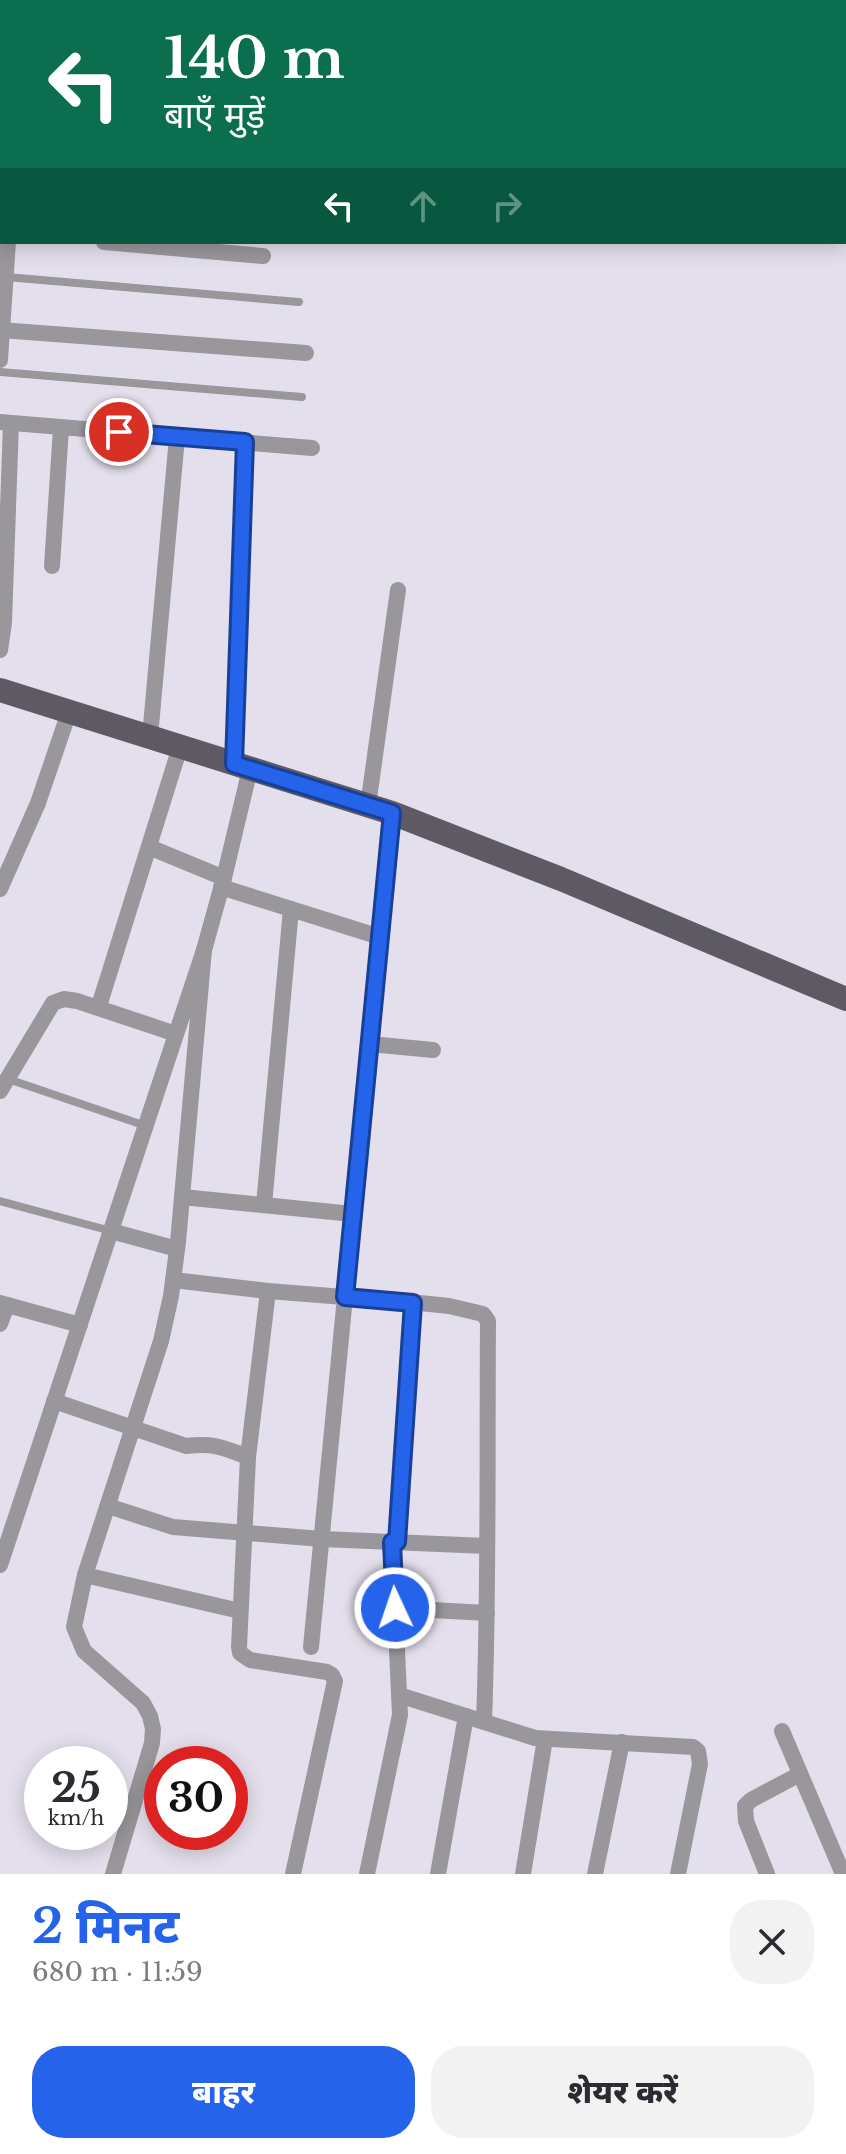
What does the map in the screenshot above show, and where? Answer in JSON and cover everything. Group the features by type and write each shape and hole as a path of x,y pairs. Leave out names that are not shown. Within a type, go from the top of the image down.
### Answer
{"main road":[{"path":"0,690 392,813 561,879 846,999"}],"street":[{"path":"0,360 8,244"},
{"path":"154,244 226,247 263,256"},
{"path":"1,330 306,353"},
{"path":"0,650 4,623 6,423 312,448"},
{"path":"52,566 61,428"},
{"path":"150,737 177,437"},
{"path":"0,1565 204,950 223,882 242,766 245,442"},
{"path":"368,806 398,590"},
{"path":"0,889 38,803 69,712"},
{"path":"99,1006 180,747"},
{"path":"311,1647 392,813"},
{"path":"149,847 223,882 291,909 380,937"},
{"path":"264,1205 291,909"},
{"path":"113,1874 152,1743 153,1729 143,1703 84,1651 74,1627 85,1575 161,1341 173,1280 204,950"},
{"path":"4,1085 53,1003 64,999 99,1006 176,1034"},
{"path":"370,1044 433,1050"},
{"path":"182,1197 353,1214"},
{"path":"111,1231 177,1249"},
{"path":"173,1280 413,1303 475,1312 483,1314 488,1321 484,1722"},
{"path":"268,1291 248,1457 240,1653 250,1660 327,1672 335,1681 293,1874"},
{"path":"367,1874 400,1715 395,1542 413,1303"},
{"path":"0,1324 3,1304 80,1325"},
{"path":"54,1401 186,1446 222,1446 248,1457"},
{"path":"108,1506 173,1527 322,1539 486,1546"},
{"path":"85,1575 240,1611"},
{"path":"395,1608 487,1613"},
{"path":"399,1695 545,1739 693,1747 698,1751 700,1764 678,1874"},
{"path":"438,1874 466,1716"},
{"path":"782,1731 844,1872"},
{"path":"523,1874 545,1739"},
{"path":"595,1874 622,1742"},
{"path":"767,1874 746,1821 745,1806 800,1774"}],"lane":[{"path":"6,277 299,302"},
{"path":"0,372 302,397"},
{"path":"4,1085 146,1126"},
{"path":"0,1201 111,1231"}],"route":[{"path":"119,432 245,442 234,764 392,813 345,1297 413,1303 397,1542 392,1542 395,1608"}]}
